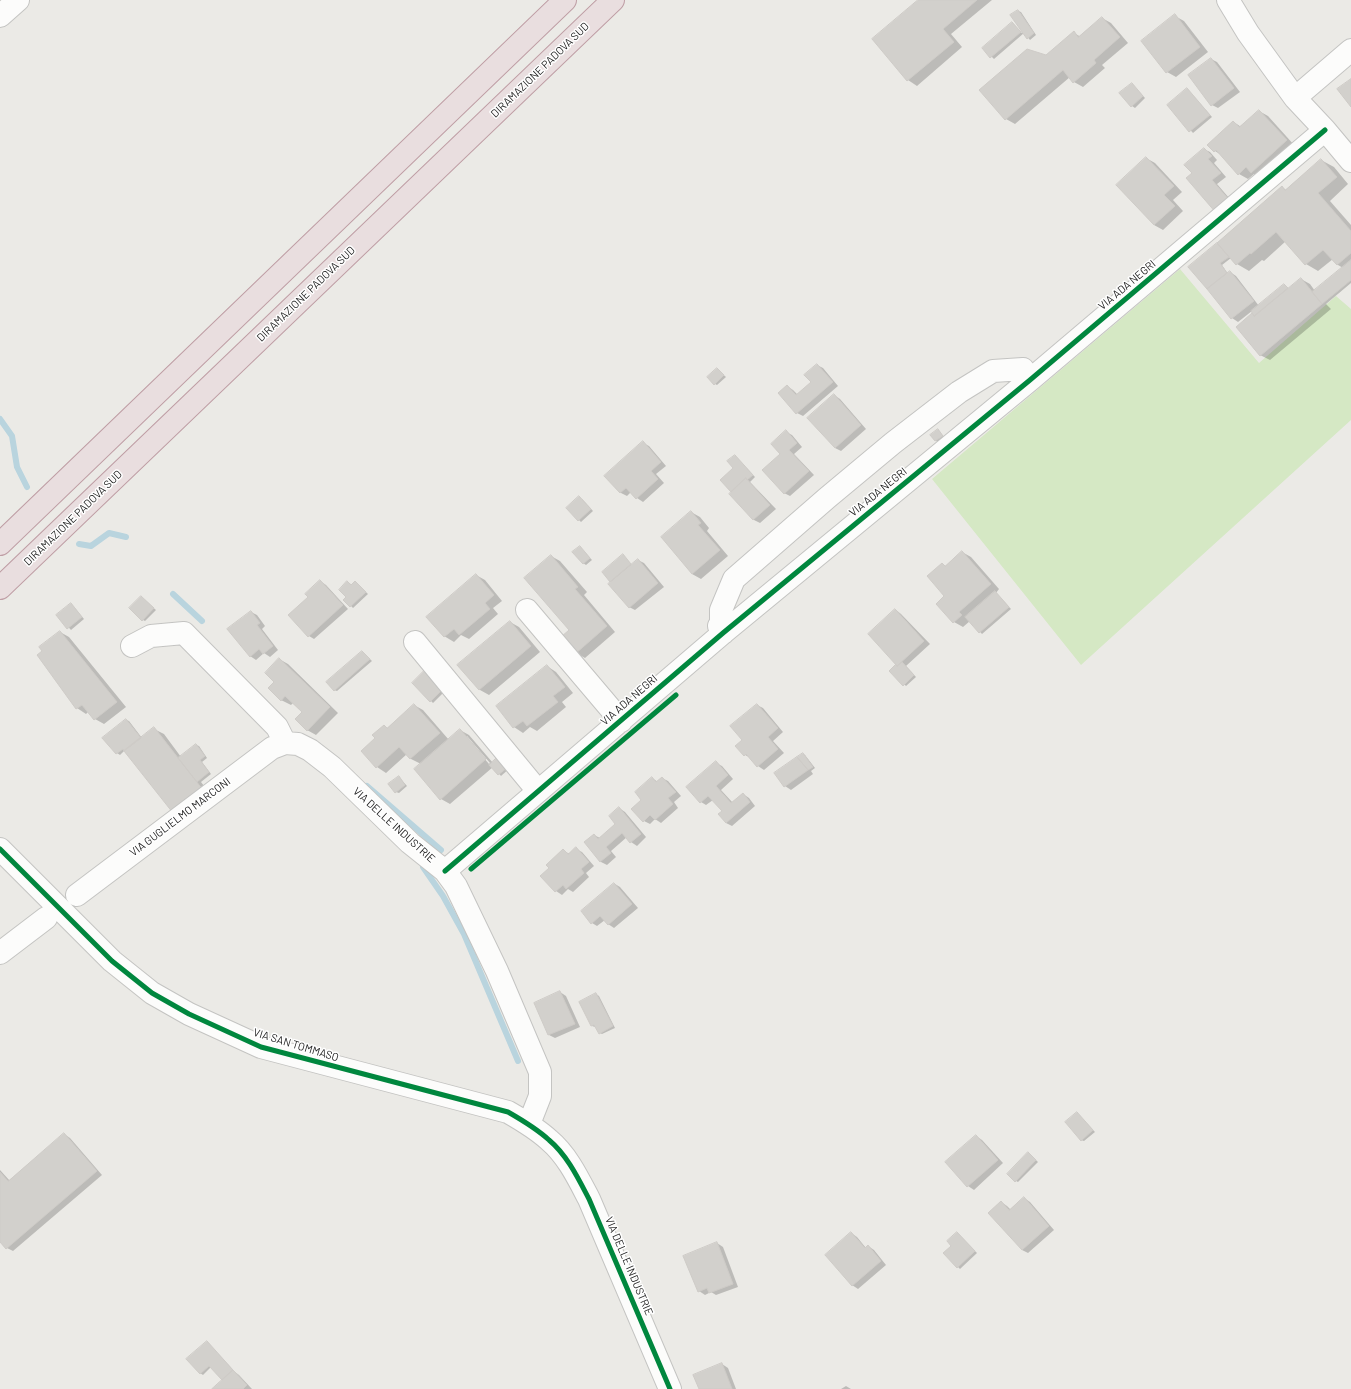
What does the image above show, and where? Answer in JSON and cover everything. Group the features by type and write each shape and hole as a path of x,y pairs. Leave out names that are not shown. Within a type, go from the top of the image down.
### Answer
{"highway":[{"path":"0,544 565,0"},
{"name":"DIRAMAZIONE PADOVA SUD","path":"0,588 613,0"}],"street":[{"path":"0,16 18,0"},
{"path":"1228,0 1248,33 1295,98 1351,161"},
{"path":"1295,98 1351,50"},
{"name":"VIA ADA NEGRI","path":"445,871 723,633 1030,380 1325,130"},
{"path":"723,633 720,626 720,610 734,579 887,448 958,392 992,371 1023,369 1030,380"},
{"name":"VIA ADA NEGRI","path":"527,610 621,721"},
{"path":"132,646 151,636 184,633 277,727 285,743"},
{"path":"415,642 538,791"},
{"name":"VIA DELLE INDUSTRIE","path":"285,743 298,744 310,750 332,768 410,843 445,871 456,886 497,971 540,1072 540,1096 529,1124"},
{"name":"VIA GUGLIELMO MARCONI","path":"77,895 272,748 285,743"},
{"name":"VIA SAN TOMMASO","path":"0,849 112,962 152,993 189,1014 261,1047 508,1112 529,1124 550,1140 562,1154"},
{"path":"0,953 46,918"},
{"name":"VIA DELLE INDUSTRIE","path":"562,1154 573,1169 589,1199 670,1389"}],"green space":[{"path":"1180,269 1259,363 1336,296 1351,309 1351,420 1081,665 932,479"}],"building":[{"path":"918,0 977,0 943,29 954,42 907,81 872,39"},
{"path":"1018,10 1034,33 1027,39 1010,15"},
{"path":"1175,14 1200,47 1166,73 1141,41"},
{"path":"1102,17 1120,37 1094,60 1096,63 1073,83 1063,70 1005,120 979,90 1027,49 1046,55 1074,31 1078,37"},
{"path":"1012,22 1021,32 990,58 982,48"},
{"path":"1211,58 1234,88 1211,106 1188,75"},
{"path":"1351,79 1351,107 1337,89"},
{"path":"1132,83 1143,96 1131,107 1119,93"},
{"path":"1187,88 1210,115 1189,132 1167,105"},
{"path":"1259,110 1287,140 1251,173 1246,167 1238,175 1216,150 1214,152 1207,145 1233,121 1239,127"},
{"path":"1204,148 1212,156 1208,159 1221,173 1212,180 1231,202 1217,214 1186,178 1192,173 1184,165"},
{"path":"1146,157 1174,186 1164,195 1175,206 1154,225 1116,185"},
{"path":"1321,159 1337,177 1318,193 1351,231 1351,253 1337,265 1323,250 1305,265 1276,232 1236,265 1217,243 1282,186 1285,190"},
{"path":"1217,243 1229,257 1220,263 1227,273 1207,289 1188,267"},
{"path":"1351,260 1351,280 1322,304 1312,292"},
{"path":"1230,271 1254,301 1231,319 1207,289"},
{"path":"1301,278 1322,304 1260,356 1236,327 1252,313 1254,316"},
{"path":"1284,284 1288,288 1254,316 1251,311"},
{"path":"817,364 833,382 796,414 778,393 787,385 796,395 811,382 804,375"},
{"path":"717,368 724,375 714,385 707,377"},
{"path":"834,394 861,425 835,448 807,418"},
{"path":"938,429 943,436 935,441 930,435"},
{"path":"786,430 797,443 789,450 809,471 784,494 762,470 780,454 771,444"},
{"path":"643,441 661,462 651,471 658,479 636,499 626,488 620,493 604,476"},
{"path":"735,455 753,475 747,480 746,478 731,492 720,480 733,468 727,461"},
{"path":"746,478 770,505 753,520 729,494"},
{"path":"579,496 591,509 578,521 566,508"},
{"path":"691,511 701,523 698,525 720,550 692,574 661,537"},
{"path":"580,546 590,558 583,564 572,552"},
{"path":"962,551 991,584 959,612 962,615 953,623 936,604 944,596 927,576 942,563 945,566"},
{"path":"623,554 631,564 610,582 602,572"},
{"path":"551,555 578,587 575,589 607,626 575,654 561,637 569,630 524,578"},
{"path":"638,559 658,583 629,608 608,584"},
{"path":"476,574 494,595 485,603 490,609 459,635 454,629 444,637 426,617"},
{"path":"320,580 343,605 308,637 288,615 308,597 305,594"},
{"path":"347,581 351,585 355,581 366,592 350,607 343,600 346,597 339,590"},
{"path":"995,591 1009,607 979,633 965,617"},
{"path":"141,596 154,608 142,621 129,608"},
{"path":"71,603 82,617 67,629 56,615"},
{"path":"895,609 924,641 897,666 868,634"},
{"path":"251,611 260,623 257,625 273,646 263,654 259,649 250,657 227,629"},
{"path":"510,621 531,646 479,690 457,665"},
{"path":"60,631 117,702 94,720 82,705 76,709 37,655 42,651 39,647"},
{"path":"362,651 370,659 334,691 326,682"},
{"path":"279,658 330,707 307,731 295,719 302,712 285,696 281,701 268,688 274,682 265,673"},
{"path":"902,662 914,675 903,686 889,671 896,664 897,666"},
{"path":"547,665 565,687 553,696 558,702 527,726 523,721 513,728 496,706"},
{"path":"425,670 443,689 430,702 412,683"},
{"path":"414,704 440,733 410,759 399,747 376,768 361,751 375,738 372,735 384,725 387,728"},
{"path":"757,704 778,728 768,737 778,749 757,767 746,754 744,756 735,746 742,740 730,726"},
{"path":"126,719 141,738 124,751 123,749 116,754 102,738"},
{"path":"154,727 203,790 173,813 124,751"},
{"path":"460,729 486,759 440,800 414,769"},
{"path":"196,744 205,756 200,760 209,772 197,782 178,758"},
{"path":"803,753 813,767 808,770 797,757"},
{"path":"499,756 508,767 498,775 489,765"},
{"path":"797,757 808,770 784,787 774,773"},
{"path":"716,761 728,775 716,786 731,803 743,793 750,802 726,823 718,814 722,811 708,796 700,803 686,787"},
{"path":"399,776 405,785 395,793 388,784"},
{"path":"652,777 656,782 662,777 676,792 668,798 673,804 655,820 650,815 643,822 631,809 641,800 635,792"},
{"path":"619,807 641,834 630,843 622,833 606,847 611,853 600,862 584,842 594,834 598,839 615,824 609,816"},
{"path":"576,847 589,862 581,869 584,873 566,889 563,885 555,892 540,876 549,868 546,865 563,849 568,854"},
{"path":"614,883 632,904 608,925 600,916 591,924 581,911"},
{"path":"560,991 575,1024 548,1035 534,1003"},
{"path":"596,993 613,1026 599,1034 594,1025 591,1026 579,1002"},
{"path":"1077,1112 1093,1130 1081,1141 1065,1122"},
{"path":"64,1133 97,1171 6,1249 0,1242 0,1172 8,1181"},
{"path":"976,1135 998,1160 967,1187 945,1162"},
{"path":"1028,1152 1036,1160 1015,1182 1007,1174"},
{"path":"1024,1197 1049,1226 1022,1250 988,1213 1001,1201 1009,1210"},
{"path":"851,1232 865,1248 868,1245 881,1261 852,1286 825,1255"},
{"path":"957,1232 975,1251 957,1268 943,1253 951,1246 947,1241"},
{"path":"717,1242 733,1284 709,1293 707,1288 698,1292 683,1256"},
{"path":"207,1341 233,1370 222,1380 209,1366 200,1374 186,1359"},
{"path":"722,1363 732,1389 699,1389 693,1375"},
{"path":"233,1370 247,1385 243,1389 212,1389"}],"waterway":[{"path":"0,419 12,436 17,467 27,487"},
{"path":"79,544 91,546 109,533 126,537"},
{"path":"173,594 202,621"},
{"path":"367,786 441,850"},
{"path":"423,867 443,896 464,934 518,1061"}],"cycle path":[{"path":"445,871 723,633 1030,380 1325,130"},
{"path":"471,869 676,695"},
{"path":"0,849 112,961 152,993 189,1014 261,1047 508,1112 529,1124 544,1136 567,1160 589,1199 670,1389"}]}
